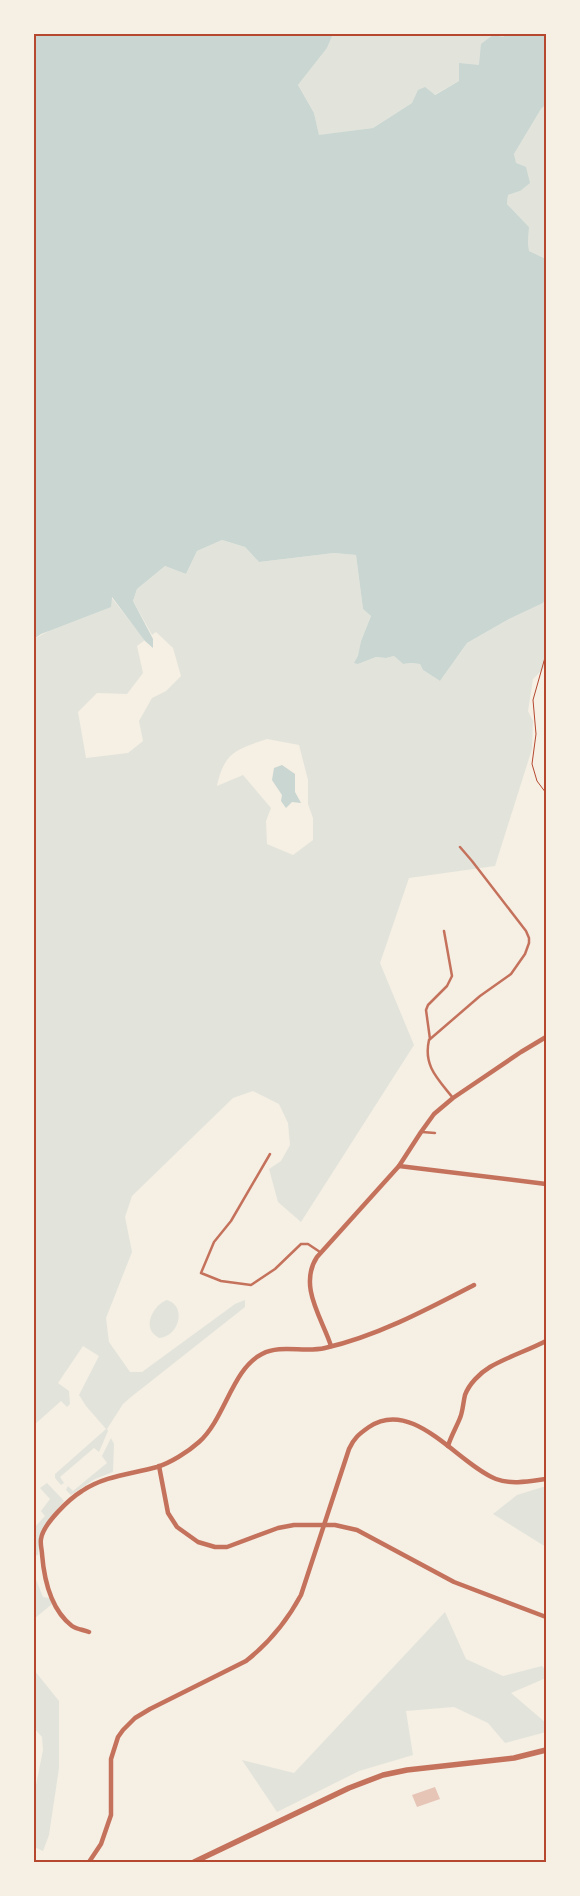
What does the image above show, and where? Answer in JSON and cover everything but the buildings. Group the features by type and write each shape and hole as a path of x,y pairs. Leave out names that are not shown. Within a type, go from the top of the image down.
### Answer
{"street":[{"path":"332,1346 308,1284 312,1267 320,1252 399,1166 434,1114 453,1098 546,1037"},
{"path":"399,1166 546,1184"},
{"path":"89,1632 72,1626 54,1603 44,1574 41,1538 54,1517 81,1491 109,1478 159,1466 195,1446 219,1416 242,1373 261,1354 279,1349 303,1351 354,1340 426,1310 474,1286"},
{"path":"448,1446 453,1430 460,1419 465,1395 476,1379 492,1366 528,1351 546,1341"},
{"path":"90,1862 101,1844 111,1816 111,1759 118,1737 135,1718 150,1709 246,1661 258,1651 281,1625 297,1602 349,1449 355,1437 374,1424 394,1419 406,1420 423,1428 471,1464 497,1479 513,1482 546,1479"},
{"path":"159,1466 168,1513 177,1527 198,1542 215,1547 227,1547 278,1528 294,1525 325,1524 357,1530 454,1582 546,1617"},
{"path":"194,1862 349,1788 383,1775 407,1770 514,1758 546,1750"}],"lane":[{"path":"430,1040 480,996 511,974 525,954 529,943 526,931 460,847"},
{"path":"444,931 452,976 447,986 428,1005 425,1016 430,1032 427,1050 428,1061 434,1074 453,1098"},
{"path":"421,1132 435,1133"},
{"path":"270,1154 231,1221 214,1242 201,1273 221,1281 251,1285 275,1269 301,1244 308,1244 320,1252"}],"path":[{"path":"546,654 533,700 536,734 532,764 537,782 546,793"}],"shaded area":[{"path":"34,34 333,34 327,48 298,85 314,113 319,135 373,128 412,103 418,90 425,87 435,95 459,81 459,63 479,65 481,44 493,35 503,37 506,34 546,34 546,104 541,109 514,154 516,163 526,167 530,183 520,191 508,195 507,204 529,227 529,251 546,259 546,598 543,603 509,619 467,643 440,681 423,670 420,664 403,664 394,656 386,658 376,657 358,664 354,663 371,616 363,609 356,555 334,553 259,562 245,547 222,540 197,551 186,574 165,566 137,589 133,601 153,639 153,648 145,641 112,597 111,607 41,634 34,639"},
{"path":"333,34 506,34 479,66 459,81 434,95 412,103 373,128 319,136 314,113 298,85 327,48"},
{"path":"546,104 546,259 529,251 529,227 507,204 508,195 520,191 514,154 541,109"},
{"path":"222,540 245,547 259,562 334,553 356,555 363,609 371,616 361,641 358,664 376,657 386,658 394,656 403,664 420,664 423,670 440,681 467,643 509,619 543,603 546,598 546,666 533,679 528,711 533,721 532,749 495,866 409,878 380,963 414,1045 301,1222 278,1202 269,1169 281,1161 290,1145 288,1123 279,1104 253,1091 233,1098 132,1196 125,1217 132,1252 106,1318 109,1342 130,1372 142,1372 235,1304 245,1300 245,1307 123,1404 107,1429 108,1431 99,1452 94,1448 60,1477 64,1483 61,1485 55,1478 55,1474 106,1429 79,1395 99,1356 83,1346 58,1383 69,1391 70,1404 67,1407 61,1401 34,1425 34,639 111,597 145,640 137,646 143,673 127,694 97,693 78,712 86,758 128,753 143,741 139,721 152,698 166,691 181,676 173,648 156,632 152,635 133,601 137,589 165,566 186,574 197,551","holes":["267,739 299,745 308,780 308,804 313,818 313,840 293,855 267,844 266,821 271,808 243,775 217,786 228,759 240,749"]},
{"path":"282,765 295,774 295,792 301,803 292,802 286,808 281,801 282,795 272,780 274,768"},
{"path":"167,1300 177,1309 178,1321 171,1333 159,1338 154,1334 150,1326 151,1316 160,1304"},
{"path":"111,1438 114,1444 113,1472 95,1479 71,1495 66,1490 68,1486 73,1491 107,1463 102,1456"},
{"path":"47,1483 64,1501 46,1526 38,1555 34,1556 34,1528 45,1516 41,1511 50,1499 40,1488"},
{"path":"546,1486 546,1547 493,1514 517,1495"},
{"path":"35,1577 43,1597 49,1598 52,1604 34,1619"},
{"path":"445,1612 466,1659 503,1676 542,1666 546,1670 546,1678 511,1693 546,1723 546,1732 505,1743 488,1723 454,1707 406,1711 413,1755 359,1771 277,1812 242,1760 294,1773"},
{"path":"34,1670 59,1701 59,1768 49,1835 43,1851 34,1847 34,1795 43,1750 42,1737 34,1728"}]}
